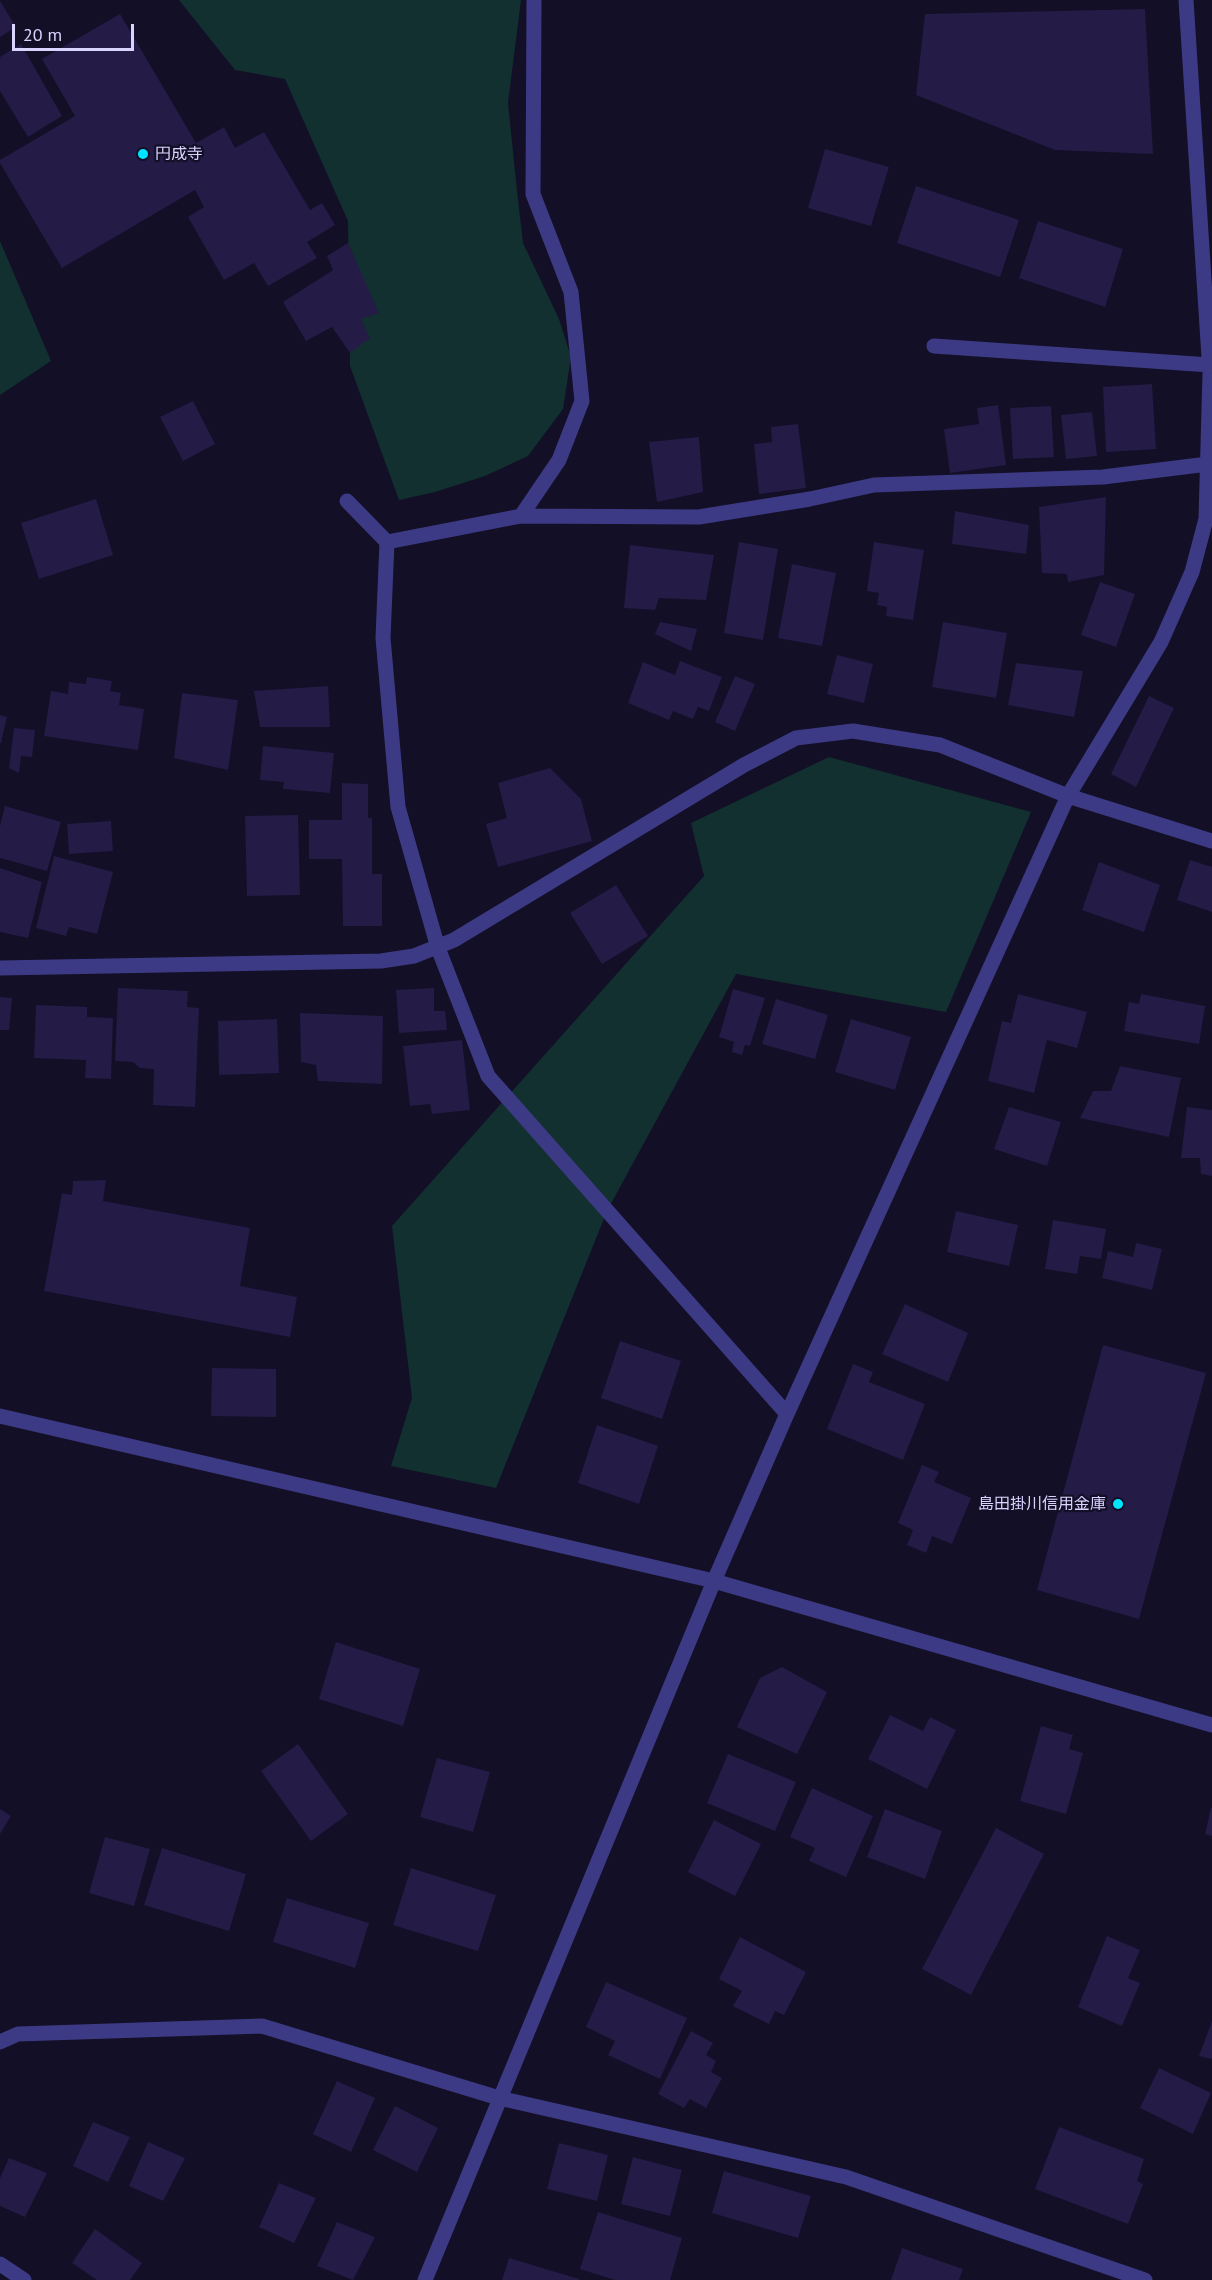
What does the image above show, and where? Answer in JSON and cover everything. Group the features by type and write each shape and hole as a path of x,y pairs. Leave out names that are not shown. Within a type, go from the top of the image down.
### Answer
{"street":[{"path":"521,516 559,460 582,400 571,291 533,194 534,0"},
{"path":"425,2280 714,1581 787,1414 1068,796 1161,642 1192,572 1209,516 1210,365 1186,0"},
{"path":"934,346 1210,365"},
{"path":"387,542 521,516 699,517 810,499 874,485 1103,477 1208,464"},
{"path":"347,501 387,542 383,638 398,807 438,948 488,1076 787,1414"},
{"path":"0,968 381,961 414,956 438,948 464,934 744,765 796,738 853,730 940,744 1068,796 1212,841"},
{"path":"0,1416 714,1581 1212,1725"},
{"path":"0,2042 18,2034 262,2026 499,2098 846,2177 1144,2280"},
{"path":"0,2265 24,2280"}],"green space":[{"path":"179,0 521,0 508,103 523,243 559,319 571,357 563,409 528,456 485,476 435,492 399,500 350,366 348,221 285,79 235,70"},
{"path":"0,241 51,361 0,395"},
{"path":"829,757 1031,812 946,1012 736,974 607,1211 496,1488 391,1466 412,1398 392,1226 704,876 691,823"}],"building":[{"path":"0,1 16,27 0,37"},
{"path":"1145,9 1153,154 1055,150 916,95 925,14"},
{"name":"円成寺","path":"120,14 196,143 224,127 235,148 264,132 310,210 322,203 335,225 307,242 317,258 268,286 254,263 224,280 188,217 204,207 195,190 62,268 0,160 75,116 42,59"},
{"path":"21,44 62,116 28,137 0,91 0,57"},
{"path":"825,149 889,167 871,226 808,208"},
{"path":"916,186 1019,220 1000,277 897,243"},
{"path":"1038,221 1123,249 1105,307 1019,278"},
{"path":"348,243 379,313 361,319 370,338 350,353 332,327 306,341 283,302 333,270 327,256"},
{"path":"1152,384 1156,449 1106,452 1103,387"},
{"path":"193,401 215,444 183,461 160,417"},
{"path":"998,405 1006,465 950,473 944,429 979,424 977,408"},
{"path":"1051,406 1054,457 1013,459 1010,408"},
{"path":"1092,412 1097,456 1066,459 1061,415"},
{"path":"798,424 806,488 759,494 754,444 772,442 771,427"},
{"path":"699,437 703,492 657,502 649,442"},
{"path":"1106,497 1104,575 1068,582 1067,574 1042,573 1039,507"},
{"path":"96,499 113,555 39,579 21,523"},
{"path":"955,511 1029,525 1026,554 952,544"},
{"path":"739,542 778,549 763,640 724,633"},
{"path":"874,542 924,550 913,620 886,616 887,607 877,605 879,593 867,591"},
{"path":"630,545 714,555 706,600 659,598 655,610 624,608"},
{"path":"792,564 836,573 822,646 778,638"},
{"path":"1100,582 1135,594 1116,647 1081,635"},
{"path":"660,622 697,629 691,651 655,634"},
{"path":"943,622 1007,633 996,698 932,687"},
{"path":"837,655 873,664 864,703 827,694"},
{"path":"680,661 722,677 709,711 698,707 693,719 673,711 669,720 628,703 643,662 675,675"},
{"path":"1016,663 1083,671 1074,717 1008,705"},
{"path":"735,676 755,684 735,731 715,722"},
{"path":"87,677 112,681 110,691 121,693 119,705 144,709 138,750 44,736 51,691 68,694 69,682 86,684"},
{"path":"328,686 330,727 260,727 254,691"},
{"path":"182,693 238,700 228,770 174,758"},
{"path":"1149,696 1174,708 1136,787 1111,774"},
{"path":"0,715 7,717 1,743 0,743"},
{"path":"14,728 35,730 32,757 21,756 19,773 9,768"},
{"path":"263,746 334,753 330,793 283,789 284,782 260,780"},
{"path":"550,768 581,799 592,841 498,867 486,824 507,818 498,783"},
{"path":"342,783 368,784 368,818 372,818 372,874 382,874 382,926 343,926 342,859 309,859 309,820 342,820"},
{"path":"5,806 61,822 47,871 0,858 0,826"},
{"path":"298,815 300,895 247,896 245,816"},
{"path":"111,821 113,851 69,854 67,824"},
{"path":"54,856 113,872 97,934 69,927 66,936 36,928"},
{"path":"1190,860 1212,867 1212,912 1177,900"},
{"path":"1099,862 1160,885 1144,932 1082,910"},
{"path":"0,868 42,882 28,938 0,932"},
{"path":"616,885 648,936 602,964 570,913"},
{"path":"118,988 188,991 187,1007 199,1008 195,1107 153,1105 154,1069 140,1068 133,1062 115,1061"},
{"path":"434,988 434,1011 445,1011 447,1030 399,1033 396,990"},
{"path":"733,989 765,998 750,1046 745,1045 742,1055 732,1052 734,1042 719,1037"},
{"path":"1018,994 1087,1012 1077,1048 1047,1040 1034,1093 988,1081 1002,1021 1011,1023"},
{"path":"1141,994 1205,1006 1199,1044 1124,1031 1129,1002 1139,1004"},
{"path":"0,997 12,998 9,1030 0,1030"},
{"path":"776,999 828,1015 815,1059 762,1044"},
{"path":"36,1005 87,1007 87,1017 113,1018 111,1079 85,1078 86,1060 34,1058"},
{"path":"300,1013 383,1016 382,1084 318,1081 316,1065 301,1062"},
{"path":"277,1019 279,1073 219,1075 218,1021"},
{"path":"851,1019 911,1037 895,1090 835,1072"},
{"path":"462,1040 470,1110 432,1114 430,1104 410,1106 403,1046"},
{"path":"1120,1066 1181,1078 1169,1137 1080,1118 1093,1091 1111,1091"},
{"path":"1009,1107 1061,1122 1047,1166 994,1149"},
{"path":"1187,1107 1212,1110 1212,1176 1201,1174 1200,1158 1181,1158"},
{"path":"106,1180 103,1201 250,1228 240,1286 297,1297 290,1337 44,1291 62,1193 72,1195 73,1181"},
{"path":"956,1211 1018,1225 1009,1266 947,1252"},
{"path":"1053,1220 1106,1229 1101,1259 1080,1256 1077,1274 1045,1269"},
{"path":"1136,1243 1162,1249 1152,1290 1102,1278 1108,1251 1133,1257"},
{"path":"905,1304 968,1333 948,1382 882,1354"},
{"path":"620,1341 681,1361 662,1419 601,1398"},
{"path":"1103,1345 1206,1373 1139,1619 1037,1590"},
{"path":"853,1364 873,1372 869,1382 925,1404 903,1460 827,1429"},
{"path":"212,1368 276,1369 276,1417 211,1416"},
{"path":"597,1425 658,1446 639,1504 578,1483"},
{"path":"922,1465 939,1472 934,1482 971,1498 952,1544 932,1536 926,1553 907,1545 913,1530 898,1523"},
{"path":"336,1642 420,1669 403,1726 319,1699"},
{"path":"782,1667 827,1692 797,1754 737,1727 760,1678"},
{"path":"890,1715 923,1731 930,1717 956,1730 927,1789 868,1759"},
{"path":"1041,1726 1073,1735 1069,1749 1083,1753 1066,1814 1020,1801"},
{"path":"298,1744 348,1814 311,1841 261,1771"},
{"path":"728,1754 796,1782 775,1831 707,1803"},
{"path":"437,1758 490,1772 473,1832 420,1817"},
{"path":"812,1788 873,1816 846,1877 809,1861 815,1848 790,1837"},
{"path":"1212,1808 1212,1836 1205,1834"},
{"path":"0,1809 11,1816 0,1834"},
{"path":"885,1809 942,1831 925,1879 867,1857"},
{"path":"714,1820 761,1844 735,1896 688,1872"},
{"path":"996,1828 1044,1854 971,1995 922,1969"},
{"path":"105,1837 150,1849 134,1906 89,1893"},
{"path":"162,1848 246,1874 229,1931 144,1905"},
{"path":"411,1868 496,1895 478,1951 393,1925"},
{"path":"287,1898 369,1923 355,1968 273,1942"},
{"path":"1107,1936 1140,1950 1128,1978 1140,1983 1122,2026 1078,2007"},
{"path":"740,1937 806,1972 784,2015 775,2011 769,2024 733,2006 742,1991 719,1979"},
{"path":"606,1982 687,2018 660,2079 608,2055 615,2041 586,2027"},
{"path":"1212,2021 1212,2059 1199,2056"},
{"path":"691,2031 713,2043 706,2055 716,2061 711,2072 722,2078 706,2108 690,2099 684,2108 658,2094"},
{"path":"1159,2068 1211,2093 1193,2134 1140,2108"},
{"path":"337,2081 375,2098 351,2152 313,2134"},
{"path":"395,2106 438,2128 417,2172 373,2150"},
{"path":"93,2122 130,2137 108,2182 73,2166"},
{"path":"1059,2127 1144,2159 1137,2181 1143,2184 1128,2224 1035,2189"},
{"path":"148,2142 185,2158 163,2201 129,2186"},
{"path":"559,2143 608,2155 597,2201 547,2189"},
{"path":"633,2157 682,2170 670,2216 621,2204"},
{"path":"9,2158 47,2173 25,2217 0,2206 0,2178"},
{"path":"724,2171 811,2196 798,2238 712,2213"},
{"path":"279,2183 316,2198 294,2243 259,2227"},
{"path":"598,2212 682,2238 670,2280 615,2280 580,2269"},
{"path":"337,2222 375,2237 353,2280 317,2266"},
{"path":"95,2229 142,2263 130,2280 97,2280 72,2263"},
{"path":"902,2248 963,2269 959,2280 891,2280"},
{"path":"509,2258 579,2279 579,2280 502,2280"}],"place":[{"name":"円成寺","path":"143,154"},
{"name":"島田掛川信用金庫","path":"1118,1504"}]}
